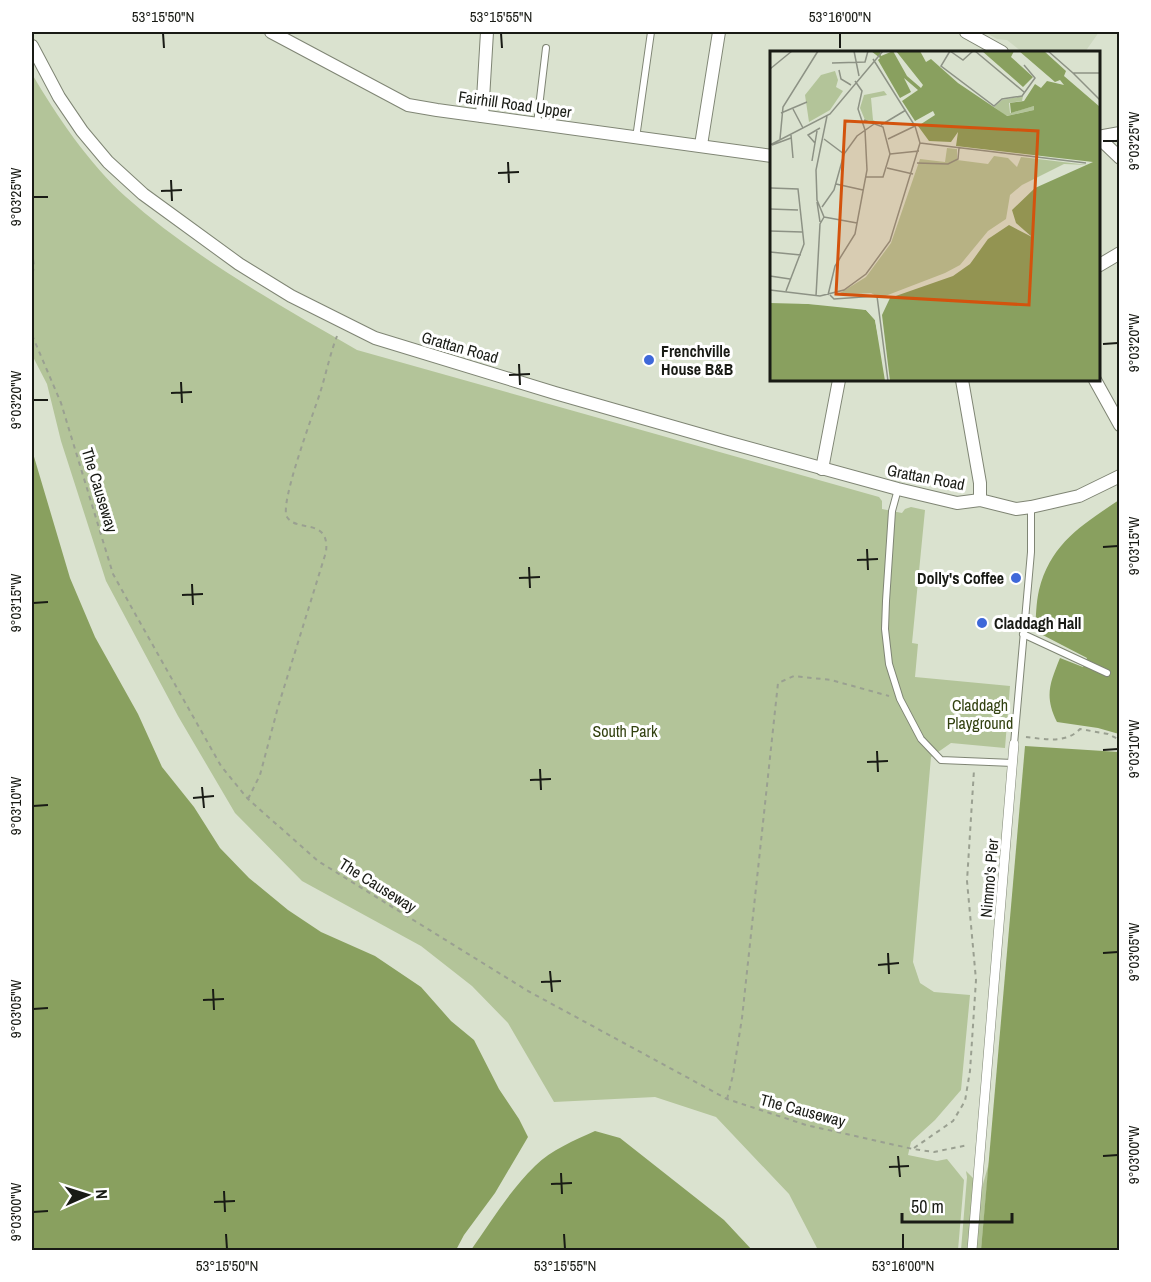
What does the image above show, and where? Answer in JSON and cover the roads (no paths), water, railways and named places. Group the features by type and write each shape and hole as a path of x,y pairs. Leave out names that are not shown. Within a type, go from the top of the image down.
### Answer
{"street":[{"name":"Fairhill Road Upper","path":"271,32 408,105 770,156"},
{"path":"482,116 487,32"},
{"path":"701,145 719,32"},
{"path":"966,32 1000,51"},
{"name":"Grattan Road","path":"32,46 59,97 82,131 108,162 143,194 291,297 393,345 822,469 957,503 980,500 1016,509 1031,507 1079,496 1119,476"},
{"path":"1100,137 1119,133"},
{"path":"1100,139 1119,158"},
{"path":"1100,265 1119,253"},
{"path":"822,469 839,381"},
{"path":"962,381 980,483 980,500"},
{"path":"1096,381 1119,425"},
{"name":"Nimmo's Pier","path":"972,1251 1014,741"}],"lane":[{"path":"636,138 651,32"},
{"path":"537,124 546,48"},
{"path":"898,489 892,511 885,629 889,664 900,699 921,739 941,760 1013,763"},
{"name":"Nimmo's Pier","path":"1014,741 1031,552 1031,507"},
{"path":"1023,634 1107,673"}],"place":[{"name":"Frenchville House B&B","path":"649,360"},
{"name":"Dolly's Coffee","path":"1016,578"},
{"name":"Claddagh Hall","path":"982,623"}],"park label":[{"name":"Claddagh Playground","path":"980,714"},
{"name":"South Park","path":"625,731"}]}
